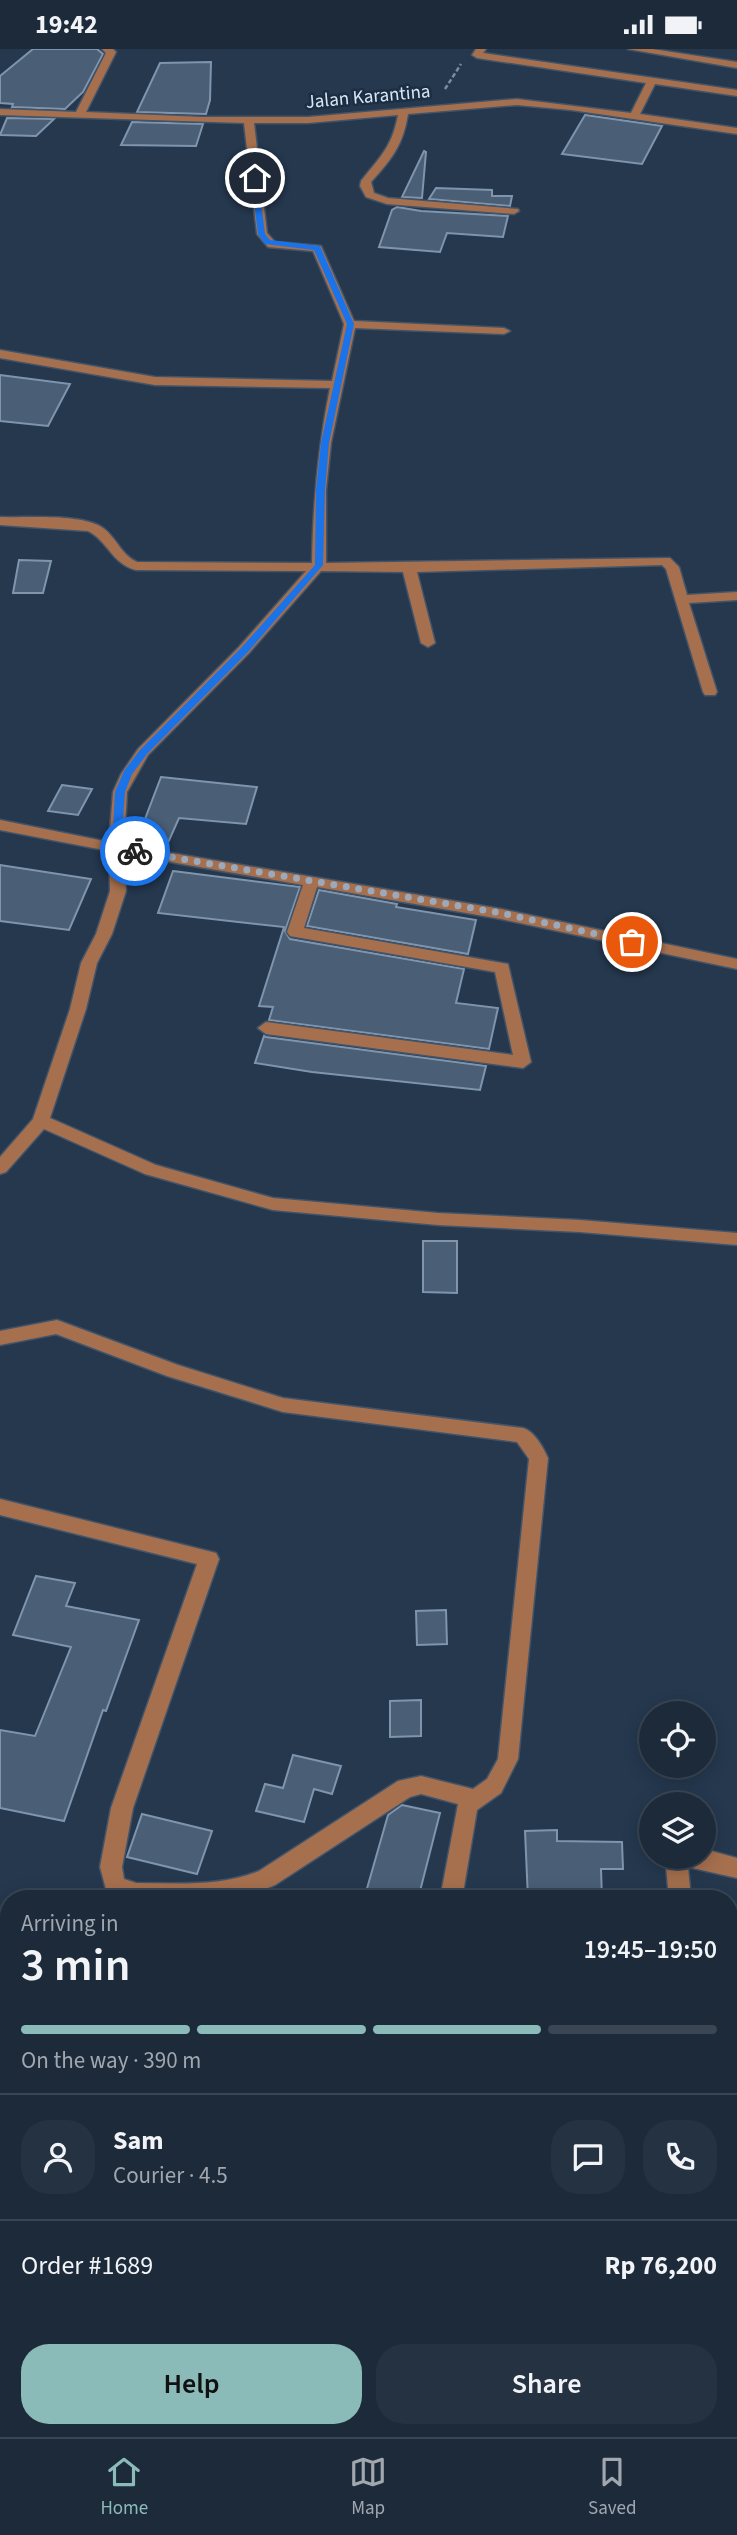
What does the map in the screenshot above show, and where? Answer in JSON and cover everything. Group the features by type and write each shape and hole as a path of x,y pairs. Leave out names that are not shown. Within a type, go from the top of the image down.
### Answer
{"street":[{"path":"80,115 111,52 107,49"},
{"path":"479,52 636,60 664,52 678,70 737,93"},
{"path":"636,60 652,80"},
{"path":"634,116 652,80 678,70 737,65"},
{"name":"Jalan Karantina","path":"0,112 249,121 308,120 517,102 737,131"},
{"path":"404,111 398,137 386,159 366,181 365,186 370,195 387,201 514,211"},
{"path":"0,1168 41,1121 78,1009 89,963 104,934 118,891 116,848 120,792 128,773 144,752 244,650 319,565 320,490 325,443 350,324 317,248 272,245 262,234 249,121"},
{"path":"350,324 505,331"},
{"path":"0,354 155,381 336,385"},
{"path":"0,521 79,524 92,527 98,530 126,563 136,566 319,565 409,568 665,561 672,567 710,692"},
{"path":"409,568 428,643"},
{"path":"682,599 737,596"},
{"path":"0,825 116,848 501,913 737,964"},
{"path":"266,1028 523,1062 502,968 295,932 312,880"},
{"path":"41,1121 151,1170 273,1204 438,1219 580,1226 737,1240"},
{"path":"0,1338 57,1327 173,1371 283,1405 523,1435 539,1458 508,1759 503,1774 493,1788 473,1798 421,1785 405,1788 249,1890"},
{"path":"0,1507 209,1559 122,1808 116,1834 112,1876 115,1886 127,1890"},
{"path":"453,1890 464,1823 473,1798"},
{"path":"716,1863 737,1868"},
{"path":"677,1869 679,1890"}],"path":[{"path":"442,93 467,54 479,52"}],"building":[{"path":"33,49 97,49 103,54 83,92 65,109 12,107 13,104 0,103 0,76"},
{"path":"211,62 210,100 206,114 137,112 160,63"},
{"path":"585,115 662,126 642,164 562,154"},
{"path":"7,118 54,119 36,136 0,135"},
{"path":"132,122 203,124 196,146 121,145"},
{"path":"424,151 422,198 402,197"},
{"path":"436,188 492,190 492,196 512,196 510,206 429,199"},
{"path":"397,207 508,216 503,237 447,233 440,252 379,247 392,210"},
{"path":"0,375 70,384 48,426 0,421"},
{"path":"19,560 51,561 43,593 13,593"},
{"path":"161,777 257,787 246,824 179,818 167,845 137,840"},
{"path":"62,785 92,789 78,815 48,811"},
{"path":"0,865 91,879 69,930 0,921"},
{"path":"173,871 300,887 285,931 290,939 464,969 456,1003 498,1008 489,1049 269,1020 273,1007 259,1006 284,927 158,913"},
{"path":"319,890 397,904 396,907 476,920 468,954 307,926"},
{"path":"264,1036 486,1066 480,1090 312,1072 255,1063"},
{"path":"423,1241 457,1241 457,1293 423,1292"},
{"path":"36,1576 75,1583 66,1606 139,1620 106,1711 103,1710 64,1821 0,1808 0,1730 35,1736 71,1647 13,1635"},
{"path":"446,1610 447,1644 417,1645 416,1611"},
{"path":"421,1700 421,1736 390,1737 390,1701"},
{"path":"293,1755 341,1766 332,1794 314,1789 304,1822 256,1811 265,1784 283,1788"},
{"path":"402,1805 440,1813 420,1890 367,1890 388,1815"},
{"path":"142,1814 212,1831 197,1874 127,1857"},
{"path":"557,1830 557,1841 622,1842 623,1869 601,1869 602,1890 528,1890 525,1831"}],"way so far":[{"path":"135,851 501,913 632,942"}],"route":[{"path":"135,851 116,848 120,792 128,773 144,752 244,650 319,565 320,490 325,443 350,324 317,248 272,245 267,242 262,234 255,178"}]}
